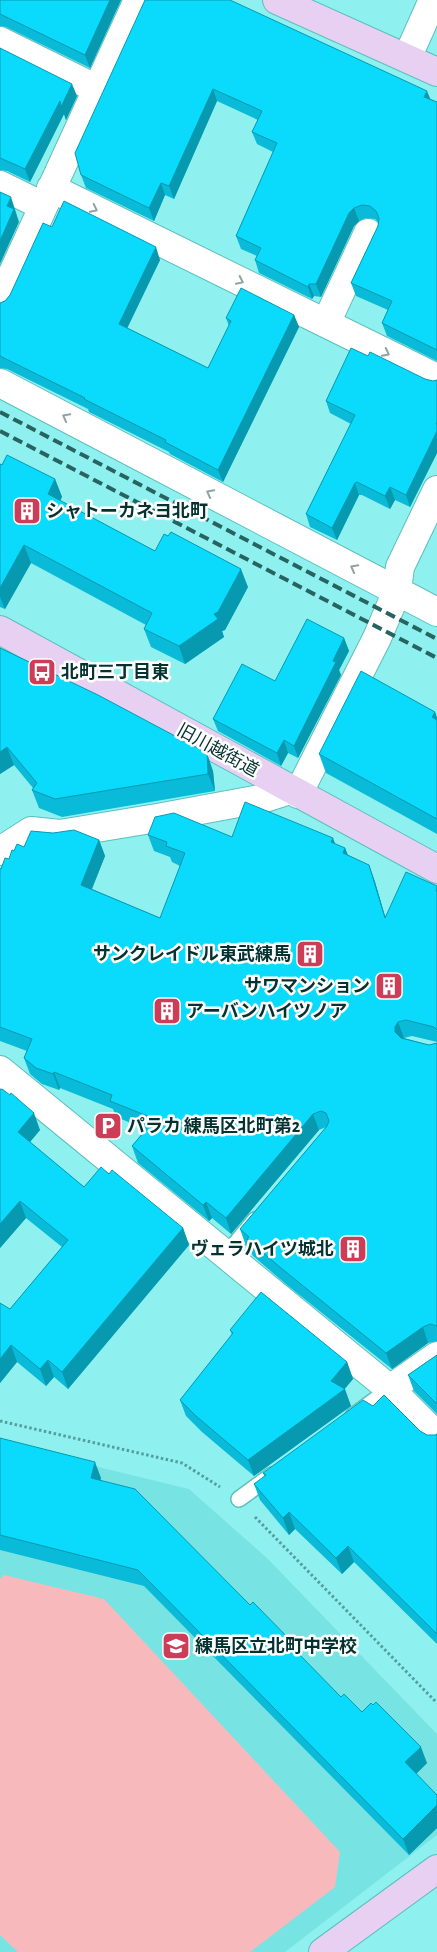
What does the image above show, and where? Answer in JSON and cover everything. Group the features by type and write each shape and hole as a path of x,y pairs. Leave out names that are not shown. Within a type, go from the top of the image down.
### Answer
{"street":[{"path":"0,301 138,0"},
{"path":"277,0 437,72"},
{"path":"407,58 433,0"},
{"path":"0,41 97,90"},
{"path":"0,185 47,197 326,322 437,378"},
{"path":"326,322 368,233"},
{"path":"0,383 437,612"},
{"path":"0,851 31,831 60,834 294,792 377,638 397,591 400,567 437,490"},
{"name":"旧川越街道","path":"0,630 437,869"},
{"path":"7,1083 226,1255 390,1389 437,1436"},
{"path":"390,1389 437,1356"},
{"path":"324,1952 437,1869"}],"lane":[{"path":"226,1255 263,1210"},
{"path":"344,1422 390,1389"},
{"path":"239,1500 283,1467"}],"path":[{"path":"0,1421 182,1463 239,1500 437,1703"}],"shaded area":[{"name":"練馬区立北町中学校","path":"0,1443 189,1489 268,1559 437,1734 437,1835 285,1952 0,1952"},
{"path":"4,1575 104,1599 340,1852 335,1887 250,1952 18,1952 0,1935 0,1579"}],"building":[{"path":"0,0 110,0 85,55 0,14"},
{"path":"145,0 230,0 427,91 424,97 437,102 437,350 382,323 392,301 351,283 378,226 379,218 376,211 370,206 362,205 354,208 349,213 316,284 309,284 308,287 255,260 261,248 236,236 277,143 252,132 262,111 213,89 169,186 161,183 149,208 81,175 75,153"},
{"path":"0,48 72,84 61,107 60,101 25,169 0,158"},
{"path":"0,192 11,197 7,206 14,209 0,241"},
{"path":"64,201 156,247 119,324 208,368 231,321 226,318 241,288 294,315 218,470 165,442 166,440 0,356 0,303 5,301 10,295 43,223 52,227"},
{"path":"351,348 368,356 370,352 425,379 437,380 437,431 406,495 390,487 385,496 357,482 332,528 306,514 355,415 326,401"},
{"path":"7,455 55,479 48,494 155,551 164,534 168,536 171,532 241,569 218,612 214,614 218,619 179,646 144,629 152,613 24,545 0,588 0,464 2,465"},
{"path":"307,619 344,638 333,661 336,662 294,746 284,740 277,753 213,719 242,664 275,681"},
{"path":"0,648 98,695 207,753 208,774 55,799 32,790 37,783 7,747 0,752"},
{"path":"361,671 435,712 432,717 437,720 437,819 319,754"},
{"path":"245,802 333,838 331,842 345,848 343,853 369,865 385,918 406,872 437,886 437,1030 434,1027 406,1020 398,1022 395,1032 401,1038 429,1045 437,1043 437,1326 430,1324 423,1327 386,1353 281,1268 247,1239 249,1237 240,1229 327,1126 329,1121 326,1113 321,1111 313,1114 226,1218 206,1202 203,1205 132,1146 155,1119 110,1101 112,1095 54,1072 53,1074 36,1068 24,1058 32,1039 0,1027 0,869 5,858 9,859 12,850 14,851 17,844 24,847 31,831 53,833 74,830 99,840 81,885 160,918 185,853 166,846 167,842 148,835 155,817 174,813 232,837"},
{"path":"2,1089 10,1095 11,1093 34,1113 18,1132 84,1187 101,1167 109,1174 112,1170 183,1228 62,1372 48,1360 40,1369 11,1345 0,1359 0,1303 10,1309 68,1240 20,1201 0,1224 0,1090"},
{"path":"261,1292 347,1362 331,1381 345,1389 248,1460 180,1400 233,1333 230,1330"},
{"path":"437,1355 437,1404 408,1375"},
{"path":"384,1395 420,1431 427,1435 437,1434 437,1634 348,1546 336,1558 289,1512 283,1518 254,1484 266,1475 263,1473 363,1400 373,1406"},
{"path":"0,1438 95,1462 91,1478 135,1489 250,1605 253,1602 298,1648 296,1651 341,1697 344,1694 362,1712 371,1703 373,1705 376,1702 421,1747 405,1762 437,1795 437,1805 403,1839 138,1570 0,1535"}],"railway":[{"path":"0,412 437,639"},
{"path":"0,431 437,658"}],"place":[{"name":"シャトーカネヨ北町","path":"27,511"},
{"name":"北町三丁目東","path":"42,672"},
{"name":"サンクレイドル東武練馬","path":"310,954"},
{"name":"サワマンション","path":"389,986"},
{"name":"アーバンハイツノア","path":"167,1011"},
{"name":"パラカ 練馬区北町第2","path":"108,1126"},
{"name":"ヴェラハイツ城北","path":"353,1249"},
{"name":"練馬区立北町中学校","path":"176,1646"}]}
